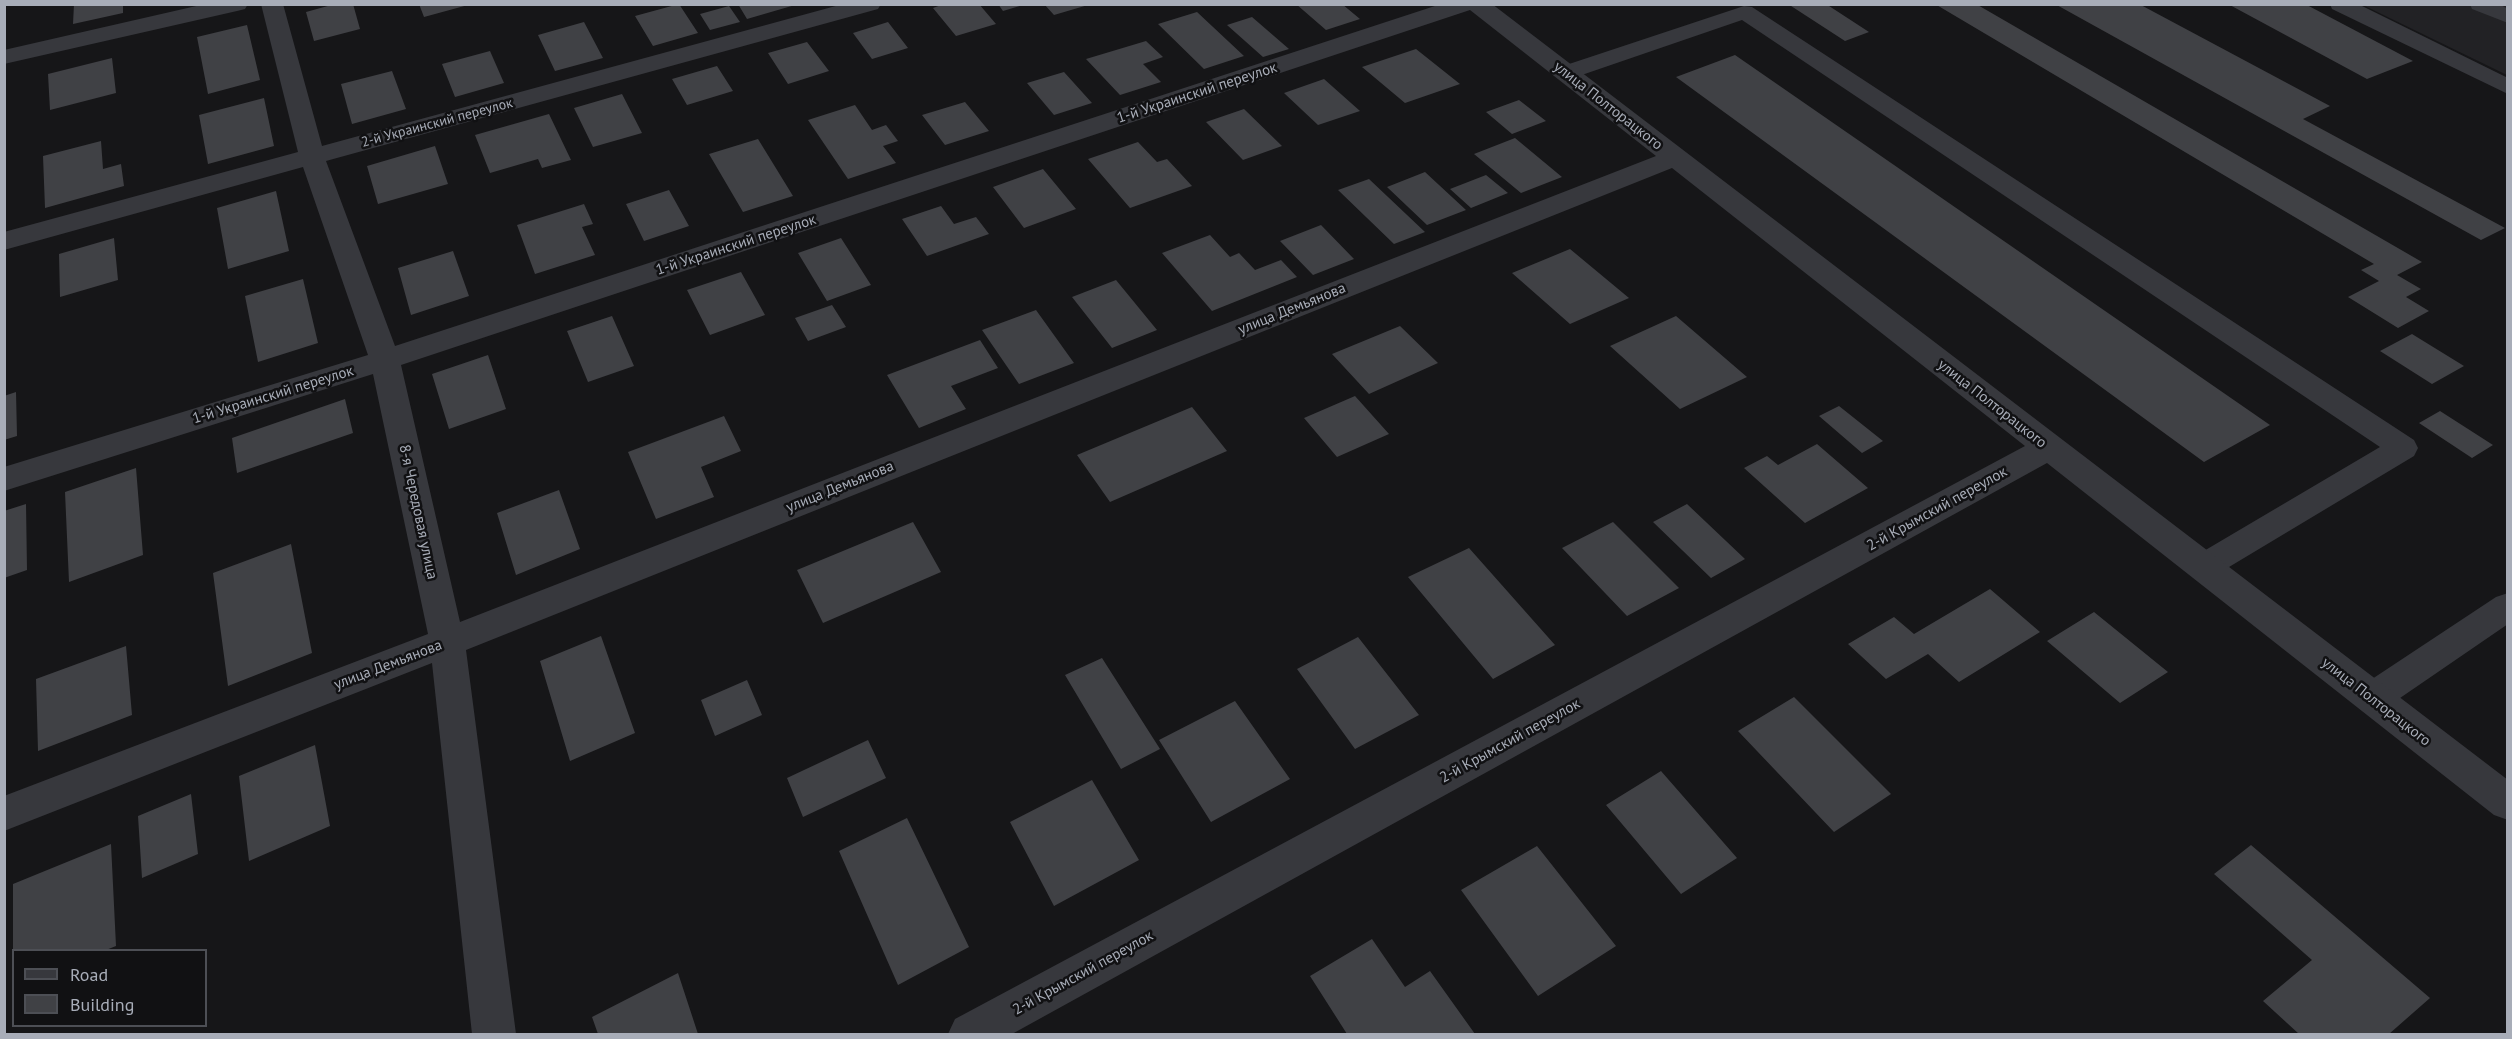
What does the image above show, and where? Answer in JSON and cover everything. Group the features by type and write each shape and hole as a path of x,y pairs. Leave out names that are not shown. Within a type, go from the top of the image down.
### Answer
{"street":[{"path":"4,57 237,4"},
{"name":"8-я Чередовая улица","path":"272,4 312,158 384,360 447,642 494,1035"},
{"name":"2-й Украинский переулок","path":"4,241 870,4"},
{"name":"1-й Украинский переулок","path":"4,479 384,360 1465,4"},
{"name":"улица Полторацкого","path":"1477,4 2508,803"},
{"name":"улица Демьянова","path":"4,814 1675,158"},
{"name":"2-й Крымский переулок","path":"970,1035 2049,448"}],"lane":[{"path":"2340,4 2508,87"},
{"path":"2481,4 2508,17"},
{"path":"1565,73 1744,12 2403,448 2203,567"},
{"path":"2372,698 2508,606"}],"shaded area":[{"path":"2363,5 2507,5 2507,75"}],"building":[{"path":"74,4 123,4 123,13 73,24"},
{"path":"335,4 353,4 360,29 314,41 306,12"},
{"path":"419,4 468,4 468,5 424,17"},
{"path":"679,4 698,33 653,46 635,16"},
{"path":"738,4 795,4 795,5 747,19"},
{"path":"944,4 979,4 996,24 956,36 933,8"},
{"path":"998,4 1023,4 1023,5 1003,11"},
{"path":"1044,4 1088,4 1088,5 1054,15"},
{"path":"1296,4 1342,4 1360,19 1326,30"},
{"path":"1788,4 1826,4 1869,32 1845,41"},
{"path":"1935,4 1976,4 2422,262 2397,275 2421,289 2406,297 2429,311 2398,328 2348,297 2379,281 2361,270 2374,264"},
{"path":"2055,4 2139,4 2330,106 2303,119 2505,228 2481,240"},
{"path":"2228,4 2305,4 2413,61 2367,79"},
{"path":"729,6 740,22 710,30 700,14"},
{"path":"1197,12 1244,56 1204,69 1158,24"},
{"path":"1252,17 1289,49 1263,57 1227,25"},
{"path":"584,22 603,58 555,71 538,35"},
{"path":"888,22 908,48 872,59 853,33"},
{"path":"247,25 260,80 208,94 197,37"},
{"path":"1146,41 1163,57 1143,64 1161,82 1120,95 1086,59"},
{"path":"807,42 829,71 788,84 768,53"},
{"path":"1416,49 1460,84 1405,103 1362,67"},
{"path":"490,51 504,83 455,97 442,64"},
{"path":"1735,55 2270,425 2204,462 1676,77"},
{"path":"112,58 116,93 50,110 48,74"},
{"path":"717,66 733,91 687,105 672,79"},
{"path":"392,71 406,109 352,124 341,84"},
{"path":"1064,72 1092,103 1054,115 1027,83"},
{"path":"1324,79 1360,111 1318,125 1284,93"},
{"path":"622,94 642,133 593,147 574,108"},
{"path":"264,98 274,146 208,164 199,115"},
{"path":"1519,100 1546,121 1512,134 1486,112"},
{"path":"965,102 989,131 945,145 922,115"},
{"path":"855,105 872,130 886,125 898,141 883,146 896,163 848,179 808,120"},
{"path":"1244,109 1282,146 1243,160 1206,122"},
{"path":"549,114 571,160 542,168 538,159 490,173 475,135"},
{"path":"1515,138 1562,177 1521,193 1474,154"},
{"path":"758,139 793,196 743,212 709,154"},
{"path":"101,141 103,169 121,164 124,186 45,208 43,156"},
{"path":"1138,142 1157,162 1167,159 1192,186 1130,208 1088,159"},
{"path":"435,146 448,184 378,204 367,166"},
{"path":"1043,169 1076,209 1024,228 993,187"},
{"path":"1425,172 1466,210 1427,225 1387,187"},
{"path":"1486,175 1508,193 1471,208 1450,189"},
{"path":"1369,179 1425,232 1394,244 1338,190"},
{"path":"669,190 689,226 644,241 626,204"},
{"path":"276,191 289,251 228,269 217,208"},
{"path":"584,204 593,224 582,227 595,255 535,274 517,225"},
{"path":"941,206 954,224 976,217 989,234 927,256 902,219"},
{"path":"1321,225 1354,259 1313,275 1280,241"},
{"path":"1210,235 1230,257 1239,253 1255,270 1281,260 1297,277 1212,311 1162,253"},
{"path":"114,238 118,280 60,297 59,254"},
{"path":"841,238 871,285 827,301 798,253"},
{"path":"1570,249 1629,298 1570,324 1512,273"},
{"path":"453,251 469,296 411,315 398,268"},
{"path":"741,272 765,315 710,335 687,290"},
{"path":"303,279 318,343 258,362 245,296"},
{"path":"1116,280 1157,330 1112,348 1072,297"},
{"path":"832,305 846,327 808,341 795,318"},
{"path":"1036,310 1074,363 1019,384 982,330"},
{"path":"612,316 634,366 588,382 567,331"},
{"path":"1676,316 1747,377 1680,409 1610,346"},
{"path":"1400,326 1438,363 1369,394 1332,354"},
{"path":"2412,334 2464,366 2432,384 2380,351"},
{"path":"980,340 998,368 951,386 966,409 919,428 887,375"},
{"path":"488,355 506,409 449,429 432,374"},
{"path":"16,392 17,436 4,440 4,396"},
{"path":"1355,396 1389,434 1337,457 1304,418"},
{"path":"345,399 353,433 237,473 232,438"},
{"path":"1839,406 1883,441 1862,453 1819,416"},
{"path":"1192,407 1227,451 1110,502 1077,455"},
{"path":"2440,411 2493,445 2472,458 2419,423"},
{"path":"724,416 741,451 701,467 714,497 656,519 628,452"},
{"path":"1817,444 1868,488 1805,523 1744,468 1767,456 1778,465"},
{"path":"136,468 143,555 69,582 65,492"},
{"path":"559,490 580,549 516,575 497,513"},
{"path":"26,504 27,570 4,578 4,511"},
{"path":"1687,504 1745,559 1711,578 1653,522"},
{"path":"913,522 941,572 823,623 797,570"},
{"path":"1613,522 1679,588 1627,616 1562,548"},
{"path":"291,544 312,653 228,686 213,573"},
{"path":"1469,548 1555,645 1493,679 1408,577"},
{"path":"1990,589 2040,632 1959,682 1928,654 1886,679 1848,644 1894,617 1914,634"},
{"path":"2094,612 2168,672 2120,703 2047,641"},
{"path":"601,636 635,733 570,761 540,661"},
{"path":"1358,637 1419,715 1355,749 1297,669"},
{"path":"126,646 132,715 38,751 36,679"},
{"path":"1102,658 1160,749 1121,769 1065,675"},
{"path":"747,680 762,715 715,736 701,700"},
{"path":"1794,697 1891,794 1834,832 1738,731"},
{"path":"1235,701 1290,779 1211,822 1159,740"},
{"path":"868,740 886,778 803,817 787,778"},
{"path":"315,745 330,826 249,861 239,776"},
{"path":"1661,771 1737,858 1681,894 1606,805"},
{"path":"1092,780 1139,860 1054,906 1010,822"},
{"path":"191,794 198,854 142,878 138,816"},
{"path":"907,818 969,947 898,985 839,851"},
{"path":"111,844 116,946 108,949 13,949 13,884"},
{"path":"2251,845 2430,998 2389,1034 2299,1034 2263,1001 2312,960 2214,874"},
{"path":"1537,846 1616,946 1538,996 1461,890"},
{"path":"1372,939 1405,987 1430,971 1475,1034 1347,1034 1310,976"},
{"path":"678,973 698,1034 598,1034 592,1017"}]}
